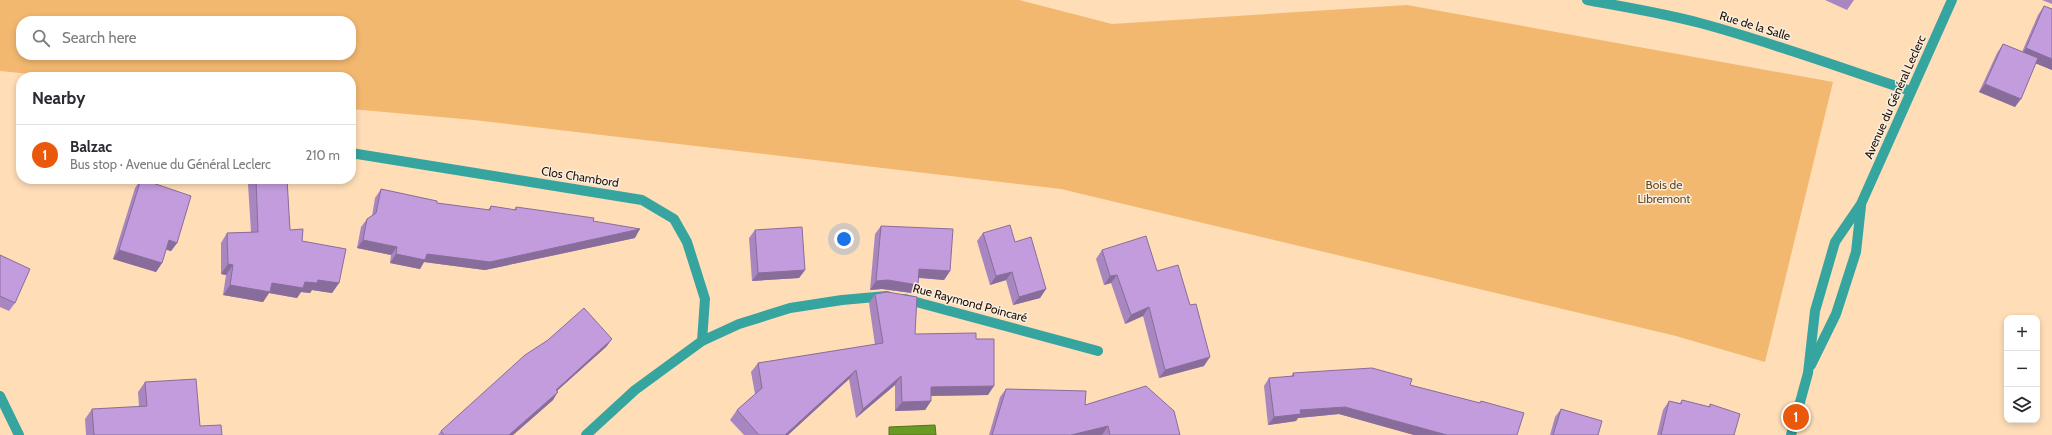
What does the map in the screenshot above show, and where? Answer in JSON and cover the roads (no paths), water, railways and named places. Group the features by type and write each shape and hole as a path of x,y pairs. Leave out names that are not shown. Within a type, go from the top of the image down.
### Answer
{"street":[{"name":"Rue de la Salle","path":"1587,0 1646,10 1700,23 1751,38 1911,91"},
{"name":"Avenue du Général Leclerc","path":"1791,435 1808,373 1814,311 1835,242 1861,204 1952,0"},
{"name":"Clos Chambord","path":"356,154 642,200 674,219 687,242 704,299 702,341"},
{"name":"Avenue du Général Leclerc","path":"1808,373 1836,314 1856,252 1861,204"},
{"name":"Rue Raymond Poincaré","path":"586,435 635,390 702,341 739,324 790,308 881,296 914,300 1098,351"},
{"path":"0,396 19,435"}],"place":[{"name":"Balzac","path":"1796,417"}],"park label":[{"name":"Bois de Libremont","path":"1664,192"}]}
